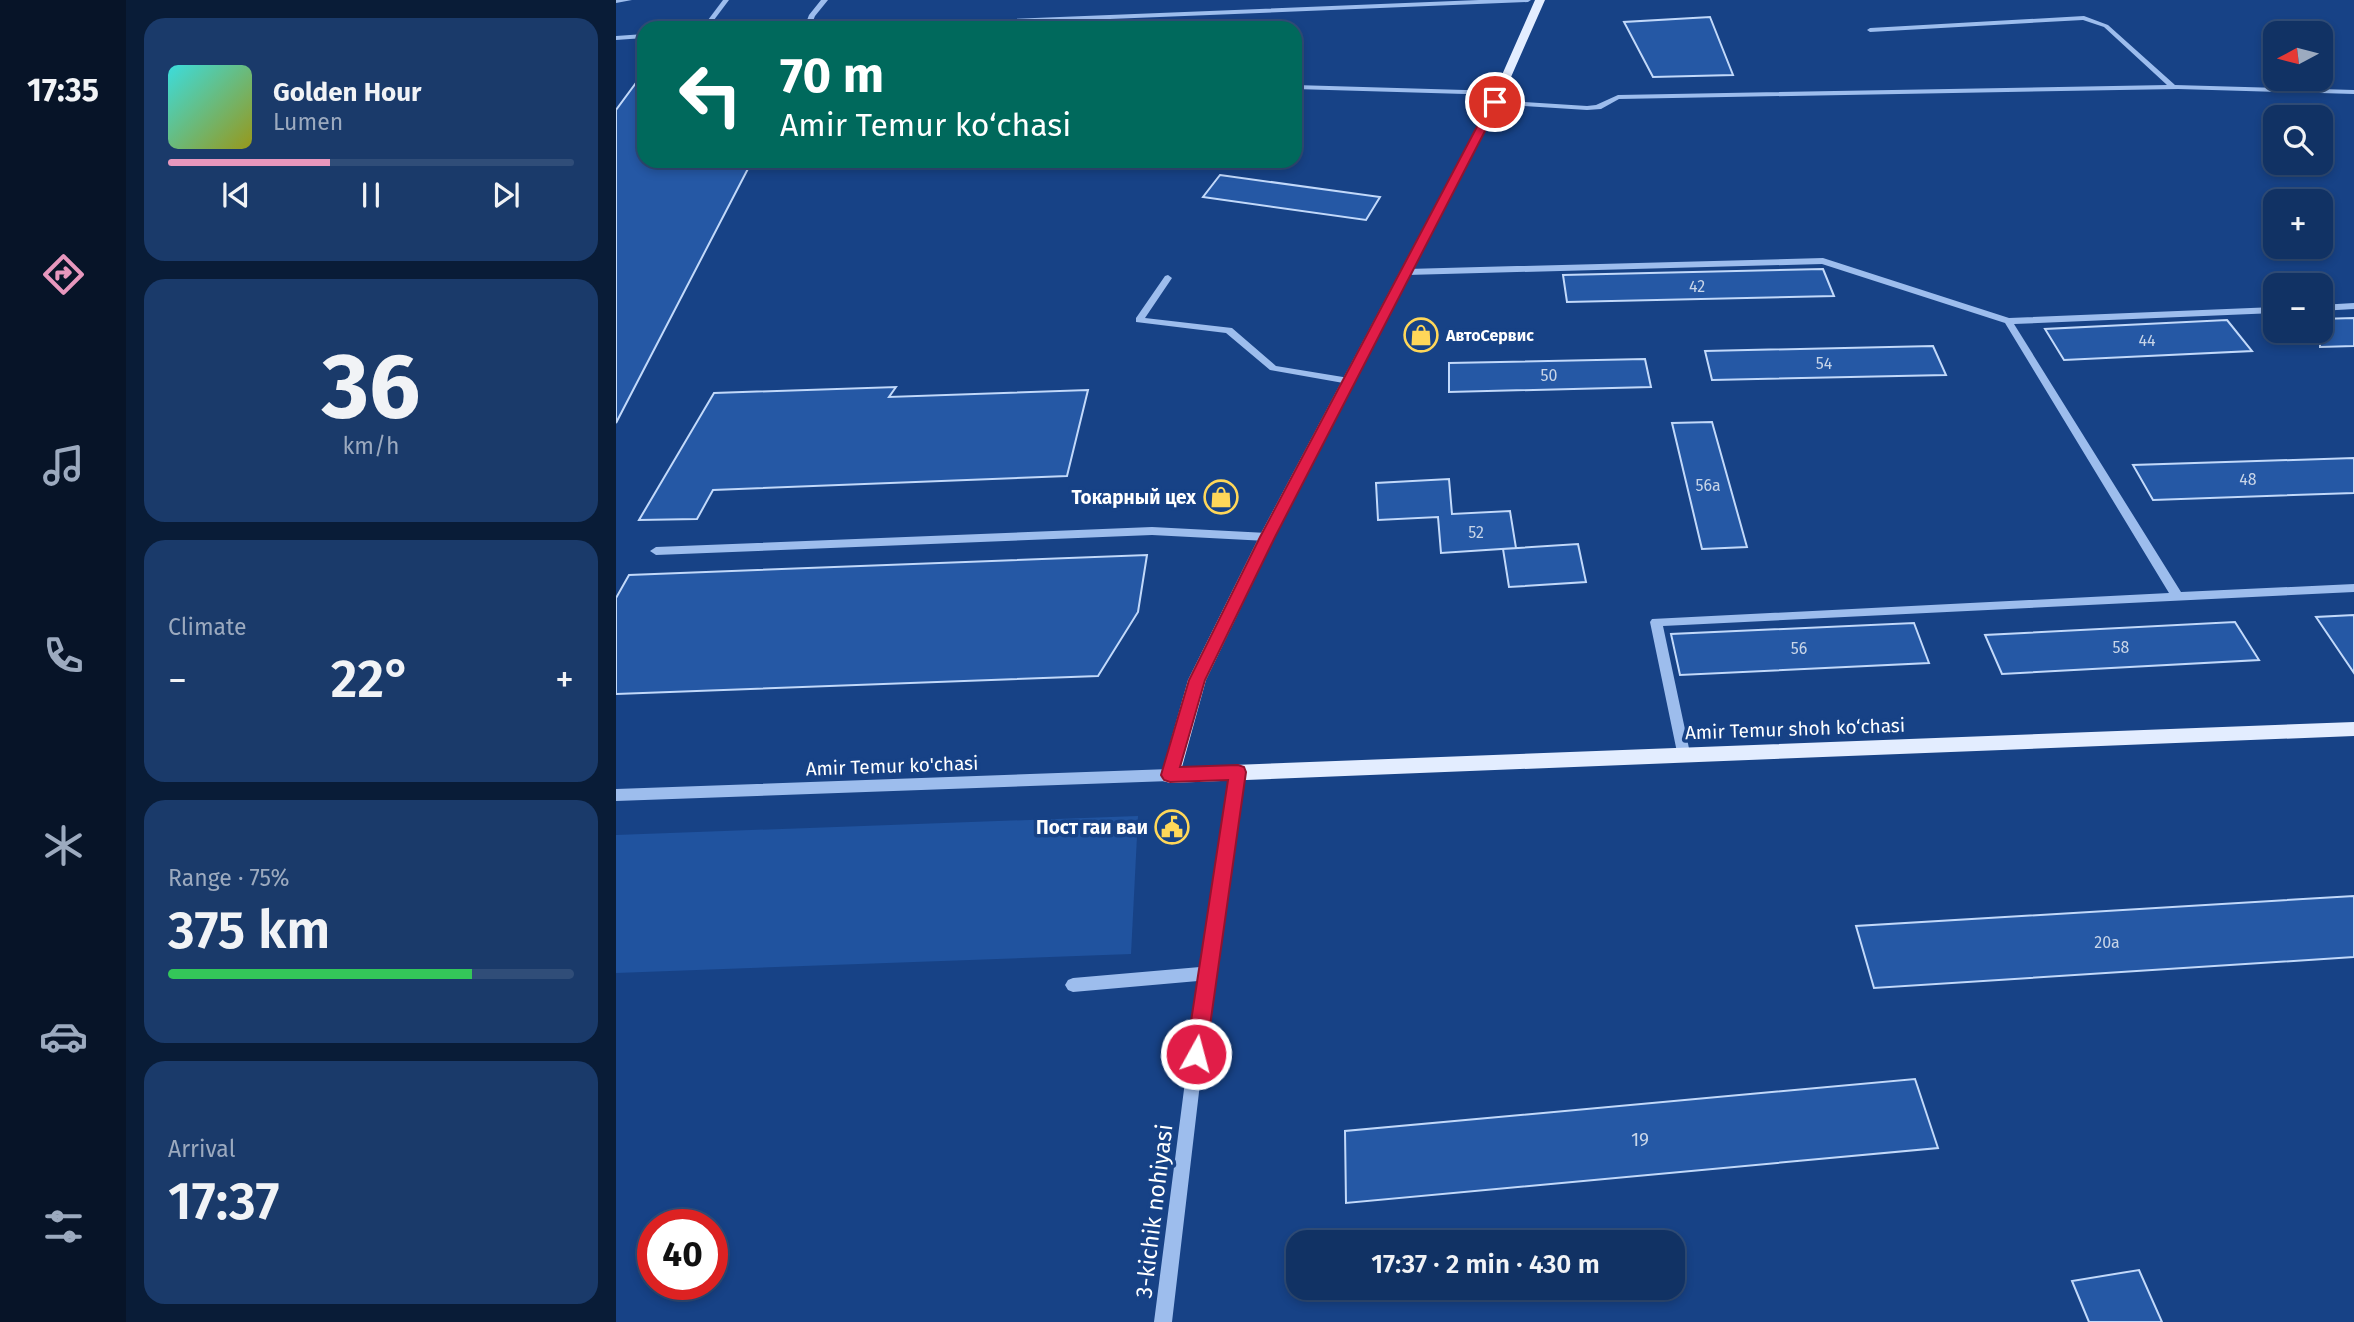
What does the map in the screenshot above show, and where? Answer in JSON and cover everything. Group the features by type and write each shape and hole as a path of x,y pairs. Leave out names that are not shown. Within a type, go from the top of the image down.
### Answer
{"main road":[{"path":"1170,775 1197,680 1267,537 1497,98 1540,0"},
{"name":"Amir Temur shoh ko‘chasi","path":"1170,775 2354,729"}],"street":[{"path":"616,1 629,0"},
{"path":"710,21 726,0"},
{"path":"810,21 825,0"},
{"path":"1009,21 1528,0"},
{"path":"1870,30 2084,18 2106,26 2173,87"},
{"path":"616,38 637,36"},
{"path":"1302,87 1497,98 1587,108 1598,107 1618,97 2173,87 2350,91 2354,84"},
{"path":"1407,272 1823,261 2008,321 2263,310"},
{"path":"1168,278 1139,320 1229,331 1273,368 1349,381"},
{"path":"2333,307 2354,306"},
{"path":"2008,321 2178,597"},
{"path":"656,551 1152,531 1267,537"},
{"path":"1683,753 1657,622 2354,588"},
{"name":"3-kichik nohiyasi","path":"1163,1322 1206,973 1238,772"},
{"name":"Amir Temur ko'chasi","path":"616,795 1170,775"}],"lane":[{"path":"1073,985 1206,973"}],"shaded area":[{"path":"1138,816 1131,954 616,973 616,835"}],"building":[{"path":"1710,17 1733,75 1653,77 1624,22"},
{"path":"637,82 637,168 748,168 616,423 616,110"},
{"path":"1220,175 1380,197 1366,220 1203,197"},
{"path":"1823,269 1834,296 1567,302 1563,275"},
{"path":"2354,318 2354,346 2320,347 2320,343 2333,343 2333,319"},
{"path":"2227,320 2252,351 2064,360 2045,329"},
{"path":"1933,346 1946,375 1712,380 1705,351"},
{"path":"1645,359 1651,387 1449,392 1449,363"},
{"path":"896,387 889,397 1088,390 1067,476 713,490 697,519 639,520 714,393"},
{"path":"1712,422 1747,547 1702,549 1672,423"},
{"path":"2354,458 2354,493 2153,500 2133,465"},
{"path":"1449,479 1452,514 1510,511 1516,548 1441,553 1438,517 1378,520 1376,483"},
{"path":"1578,544 1586,582 1509,587 1503,549"},
{"path":"1147,555 1138,612 1098,676 616,694 616,598 629,575"},
{"path":"2354,615 2354,673 2316,617"},
{"path":"2235,622 2259,660 2002,674 1985,635"},
{"path":"1914,623 1929,663 1680,675 1671,634"},
{"path":"2354,896 2354,957 1874,988 1856,926"},
{"path":"1915,1079 1938,1148 1346,1203 1345,1131"},
{"path":"2139,1270 2162,1322 2089,1322 2072,1281"}],"place":[{"name":"АвтоСервис","path":"1421,335"},
{"name":"Токарный цех","path":"1221,497"},
{"name":"Пост гаи ваи","path":"1172,827"}],"route":[{"path":"1196,1054 1238,772 1170,775 1197,680 1267,537 1495,102"}]}
